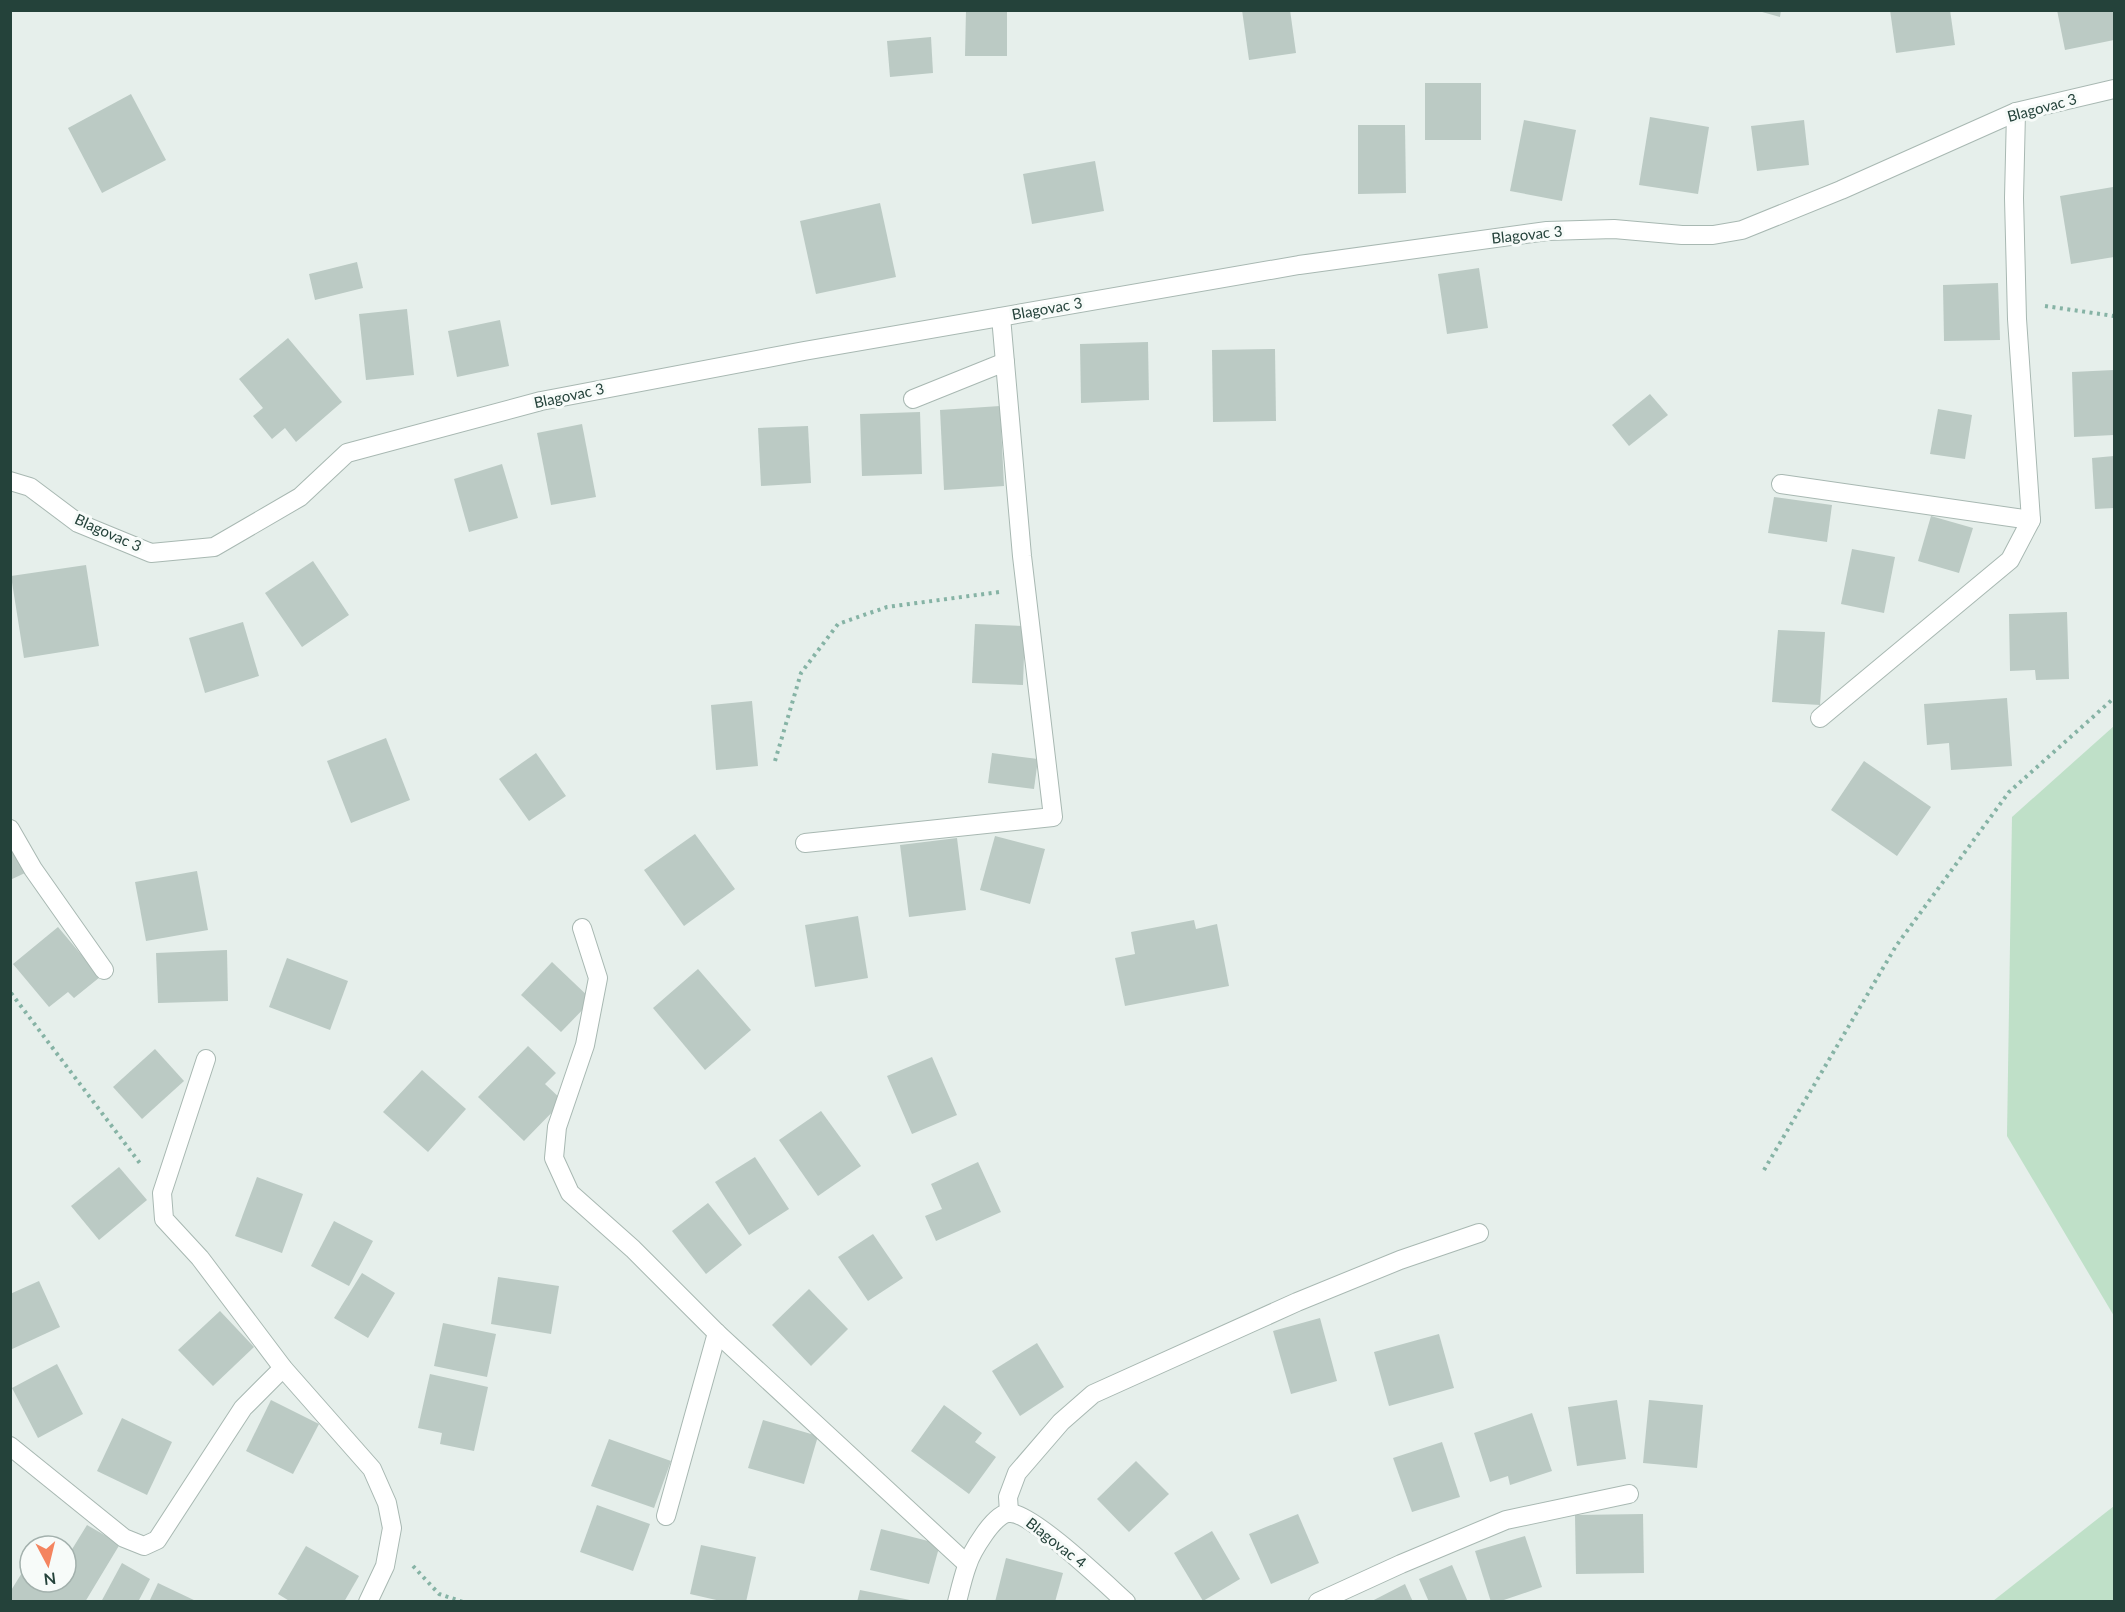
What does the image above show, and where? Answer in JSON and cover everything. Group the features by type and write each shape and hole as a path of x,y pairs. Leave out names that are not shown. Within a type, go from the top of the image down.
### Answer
{"street":[{"name":"Blagovac 3","path":"10,481 30,487 78,523 151,553 214,547 300,496 347,453 541,400 815,349 1299,265 1547,231 1614,229 1682,236 1713,235 1742,230 1841,190 2016,112 2115,89"},
{"path":"1820,718 2010,560 2031,520 2017,302 2014,198 2016,112"},
{"path":"805,843 1053,817 1024,574 1001,317"},
{"path":"913,399 1005,362"},
{"path":"1781,484 2031,520"},
{"path":"10,829 33,869 104,970"},
{"path":"582,928 598,978 585,1045 557,1127 554,1158 570,1193 633,1249 717,1333 967,1564"},
{"path":"206,1059 162,1193 164,1219 200,1258 283,1368 372,1469 387,1503 392,1528 386,1566 368,1602"},
{"path":"1009,1512 1008,1497 1017,1473 1061,1422 1093,1394 1297,1302 1400,1260 1479,1233"},
{"path":"666,1516 717,1333"},
{"path":"10,1446 124,1538 144,1546 157,1540 243,1408 283,1368"},
{"path":"1318,1602 1506,1520 1629,1494"},
{"name":"Blagovac 4","path":"957,1602 967,1564 994,1522 1009,1512 1039,1527 1126,1602"}],"path":[{"path":"2017,302 2115,316"},
{"path":"775,760 801,673 838,624 887,607 1013,590 1024,574"},
{"path":"1764,1170 1896,946 2009,792 2115,698"},
{"path":"11,993 162,1193"},
{"path":"390,1542 439,1594 463,1602"}],"green space":[{"path":"2114,726 2114,1316 2007,1136 2012,817"},
{"path":"2114,1506 2114,1601 1993,1601"}],"building":[{"path":"966,10 1007,10 1007,56 965,56"},
{"path":"1242,10 1290,10 1296,53 1249,60"},
{"path":"1755,10 1781,10 1780,17"},
{"path":"1890,10 1950,10 1955,45 1896,53"},
{"path":"2057,10 2113,10 2114,40 2065,50"},
{"path":"931,37 933,73 890,77 887,41"},
{"path":"1425,83 1481,83 1481,140 1425,140"},
{"path":"131,94 166,160 102,193 68,128"},
{"path":"1650,117 1709,127 1698,194 1639,185"},
{"path":"1524,120 1576,130 1562,201 1510,191"},
{"path":"1804,120 1809,165 1757,171 1751,126"},
{"path":"1358,125 1405,125 1406,193 1358,194"},
{"path":"1095,161 1104,211 1032,224 1023,174"},
{"path":"2113,187 2114,257 2071,264 2060,196"},
{"path":"880,203 896,277 816,294 800,221"},
{"path":"357,262 363,288 315,300 309,274"},
{"path":"1479,268 1488,328 1447,334 1438,274"},
{"path":"1998,283 2000,340 1944,341 1943,285"},
{"path":"407,309 414,375 366,380 359,314"},
{"path":"500,320 509,366 457,377 448,331"},
{"path":"288,338 342,402 296,442 285,428 272,439 253,416 263,408 239,379"},
{"path":"1148,342 1149,400 1081,403 1080,344"},
{"path":"1275,349 1276,421 1213,422 1212,350"},
{"path":"2114,370 2114,435 2074,437 2072,372"},
{"path":"1650,394 1668,415 1629,446 1612,425"},
{"path":"1000,406 1004,486 944,490 940,410"},
{"path":"1938,409 1972,415 1965,459 1930,454"},
{"path":"920,412 922,474 862,476 860,414"},
{"path":"582,424 596,497 551,505 537,433"},
{"path":"808,426 811,483 761,486 758,428"},
{"path":"2114,456 2114,508 2095,509 2092,458"},
{"path":"502,464 518,518 469,532 454,479"},
{"path":"1774,497 1832,505 1827,542 1768,533"},
{"path":"1931,516 1973,528 1959,573 1918,561"},
{"path":"1852,549 1895,557 1884,613 1841,604"},
{"path":"313,561 349,615 302,647 265,593"},
{"path":"86,565 99,646 24,658 11,576"},
{"path":"2067,612 2069,679 2036,680 2035,670 2010,671 2009,614"},
{"path":"243,622 259,676 205,693 189,638"},
{"path":"975,624 1025,626 1023,685 972,683"},
{"path":"1778,630 1825,632 1820,705 1772,702"},
{"path":"2007,698 2012,766 1951,770 1949,743 1927,745 1924,704"},
{"path":"752,701 758,766 716,770 711,705"},
{"path":"386,738 410,800 351,823 327,761"},
{"path":"536,753 566,796 529,821 499,779"},
{"path":"992,753 1038,759 1034,789 988,783"},
{"path":"1864,761 1931,807 1897,856 1831,810"},
{"path":"695,834 735,889 684,926 644,870"},
{"path":"995,836 1045,849 1030,904 980,890"},
{"path":"957,838 966,910 909,917 900,845"},
{"path":"10,845 25,873 10,880"},
{"path":"197,871 208,930 146,941 135,882"},
{"path":"858,916 868,978 815,987 805,925"},
{"path":"1194,920 1196,929 1217,924 1229,986 1125,1006 1115,958 1135,954 1131,932"},
{"path":"58,927 100,977 74,998 68,992 49,1007 13,964"},
{"path":"227,950 228,1001 158,1003 156,953"},
{"path":"287,958 348,981 330,1030 269,1007"},
{"path":"552,962 592,1000 561,1032 521,995"},
{"path":"698,969 751,1030 705,1070 653,1008"},
{"path":"528,1046 556,1073 545,1084 563,1101 524,1141 478,1097"},
{"path":"155,1049 184,1081 142,1119 113,1087"},
{"path":"932,1057 957,1115 912,1134 887,1076"},
{"path":"422,1070 466,1109 428,1152 383,1112"},
{"path":"821,1111 861,1166 818,1196 779,1140"},
{"path":"755,1157 789,1209 749,1235 715,1182"},
{"path":"978,1162 1001,1212 936,1241 925,1216 942,1209 931,1184"},
{"path":"119,1167 147,1200 99,1240 71,1206"},
{"path":"257,1177 303,1194 282,1253 235,1236"},
{"path":"708,1203 742,1245 706,1274 672,1231"},
{"path":"334,1221 373,1241 349,1286 311,1266"},
{"path":"873,1234 903,1278 868,1301 838,1257"},
{"path":"362,1273 395,1293 368,1338 334,1318"},
{"path":"498,1277 559,1286 551,1334 491,1324"},
{"path":"39,1281 60,1327 10,1350 10,1294"},
{"path":"809,1289 848,1329 811,1366 772,1325"},
{"path":"220,1311 254,1347 213,1386 178,1350"},
{"path":"1320,1318 1337,1381 1291,1394 1273,1331"},
{"path":"443,1323 496,1334 487,1377 434,1366"},
{"path":"1439,1334 1454,1388 1389,1406 1374,1352"},
{"path":"1037,1343 1064,1387 1020,1416 992,1371"},
{"path":"57,1364 83,1414 38,1438 12,1388"},
{"path":"430,1374 488,1387 474,1451 440,1444 442,1433 418,1428"},
{"path":"271,1400 319,1424 293,1474 246,1451"},
{"path":"1617,1400 1626,1459 1577,1466 1568,1407"},
{"path":"1649,1400 1703,1405 1697,1468 1643,1463"},
{"path":"944,1405 982,1433 975,1442 996,1457 969,1494 911,1451"},
{"path":"1532,1413 1552,1471 1510,1485 1508,1476 1490,1482 1474,1433"},
{"path":"122,1418 172,1442 147,1495 97,1471"},
{"path":"763,1420 818,1436 804,1484 748,1468"},
{"path":"609,1439 671,1461 654,1508 591,1486"},
{"path":"1442,1442 1460,1497 1412,1512 1393,1458"},
{"path":"1136,1461 1169,1494 1129,1532 1097,1499"},
{"path":"597,1505 650,1524 633,1571 580,1552"},
{"path":"1298,1514 1319,1563 1271,1584 1249,1534"},
{"path":"1643,1514 1644,1573 1576,1574 1575,1515"},
{"path":"87,1525 120,1544 85,1602 15,1602 10,1599 10,1592 18,1579 18,1594 78,1594 78,1540"},
{"path":"881,1529 940,1544 929,1584 870,1570"},
{"path":"1212,1531 1240,1579 1203,1601 1174,1553"},
{"path":"1525,1536 1542,1587 1498,1602 1491,1602 1475,1551"},
{"path":"701,1545 756,1557 746,1602 725,1602 690,1594"},
{"path":"306,1546 359,1576 344,1602 291,1602 278,1594"},
{"path":"1006,1558 1063,1573 1055,1602 995,1602"},
{"path":"122,1563 150,1579 138,1602 101,1602"},
{"path":"1452,1565 1468,1602 1429,1602 1419,1579"},
{"path":"158,1583 198,1602 149,1602"},
{"path":"1405,1584 1413,1602 1370,1602"},
{"path":"860,1590 910,1600 910,1602 857,1602"}]}
